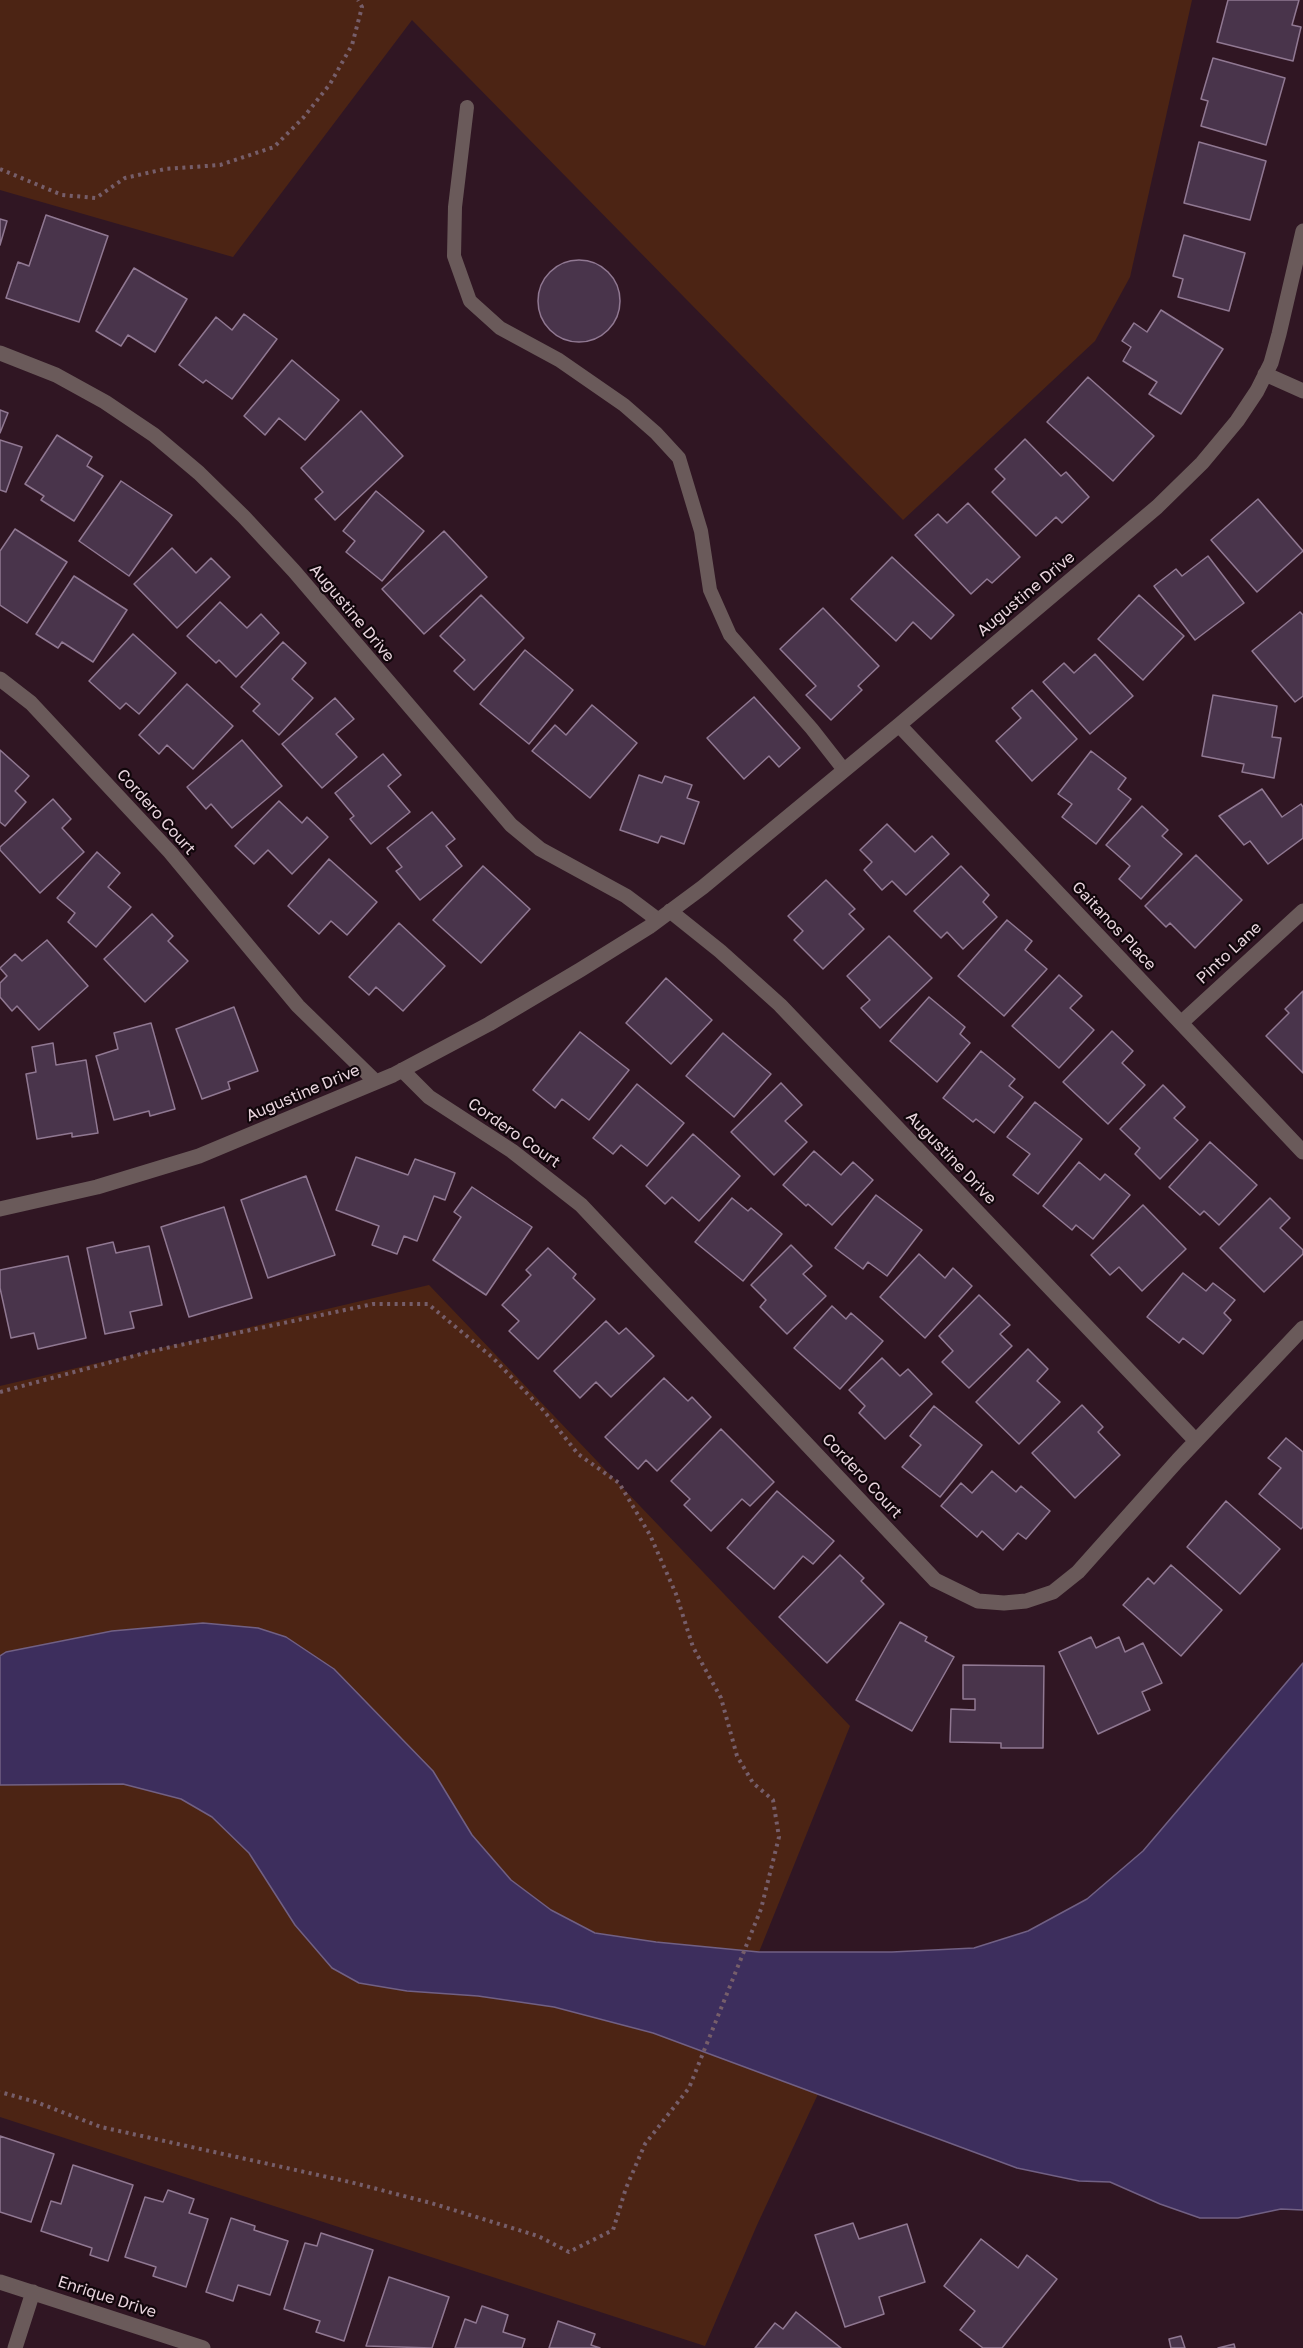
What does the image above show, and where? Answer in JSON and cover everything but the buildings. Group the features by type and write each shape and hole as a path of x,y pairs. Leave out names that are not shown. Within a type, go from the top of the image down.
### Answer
{"street":[{"name":"Augustine Drive","path":"0,1209 97,1187 199,1156 376,1082 489,1024 664,916 899,725 1157,507 1202,462 1237,421 1257,391 1265,374 1280,334 1303,231"},
{"name":"Augustine Drive","path":"0,352 56,375 105,402 154,435 199,473 244,517 294,572 511,825 540,849 664,916 720,951 780,1005 1196,1441"},
{"path":"1265,374 1303,391"},
{"name":"Cordero Court","path":"0,679 31,703 170,852 298,1006 376,1082"},
{"name":"Gaitanos Place","path":"899,725 1303,1152"},
{"name":"Pinto Lane","path":"1181,1023 1303,911"},
{"name":"Cordero Court","path":"402,1070 429,1097 512,1151 580,1205 935,1580 957,1593 978,1601 1004,1603 1026,1601 1053,1592 1078,1572 1196,1441 1303,1328"},
{"name":"Enrique Drive","path":"0,2282 203,2348"},
{"path":"15,2348 33,2292"}],"lane":[{"path":"467,107 455,207 454,256 470,301 500,328 559,360 624,405 656,433 679,458 701,531 710,590 730,635 813,729 844,770"}],"path":[{"path":"0,170 62,195 96,198 125,178 165,169 220,165 274,147 303,118 330,84 352,45 362,7 358,0"},
{"path":"0,1392 152,1350 373,1304 428,1304 492,1357 544,1411 578,1454 619,1483 650,1535 676,1594 693,1647 721,1698 737,1756 753,1783 773,1800 779,1838 761,1909 688,2088 645,2144 626,2188 613,2230 569,2252 538,2236 431,2202 101,2127 36,2102 0,2092"}],"shaded area":[{"path":"0,0 1192,0 1130,277 1095,341 903,520 412,20 233,257 0,190"},
{"path":"429,1285 850,1726 759,1952 656,1942 595,1933 551,1910 511,1880 472,1835 433,1771 334,1669 112,1631 6,1652 0,1656 0,1386"},
{"path":"203,1623 258,1628 286,1637 334,1669 433,1771 472,1835 511,1880 551,1910 595,1933 656,1942 759,1952 892,1952 974,1948 1028,1931 1087,1899 1143,1851 1303,1663 1303,2210 1281,2209 1238,2218 1200,2218 1160,2204 1110,2182 1079,2181 1017,2168 653,2033 554,2007 478,1996 407,1991 359,1983 332,1968 295,1925 249,1853 212,1817 181,1799 123,1784 0,1785 0,1656 6,1652 112,1631"},
{"path":"123,1784 181,1799 212,1817 249,1853 295,1925 407,1991 478,1996 554,2007 653,2033 818,2094 757,2225 705,2346 0,2117 0,1785"}]}
